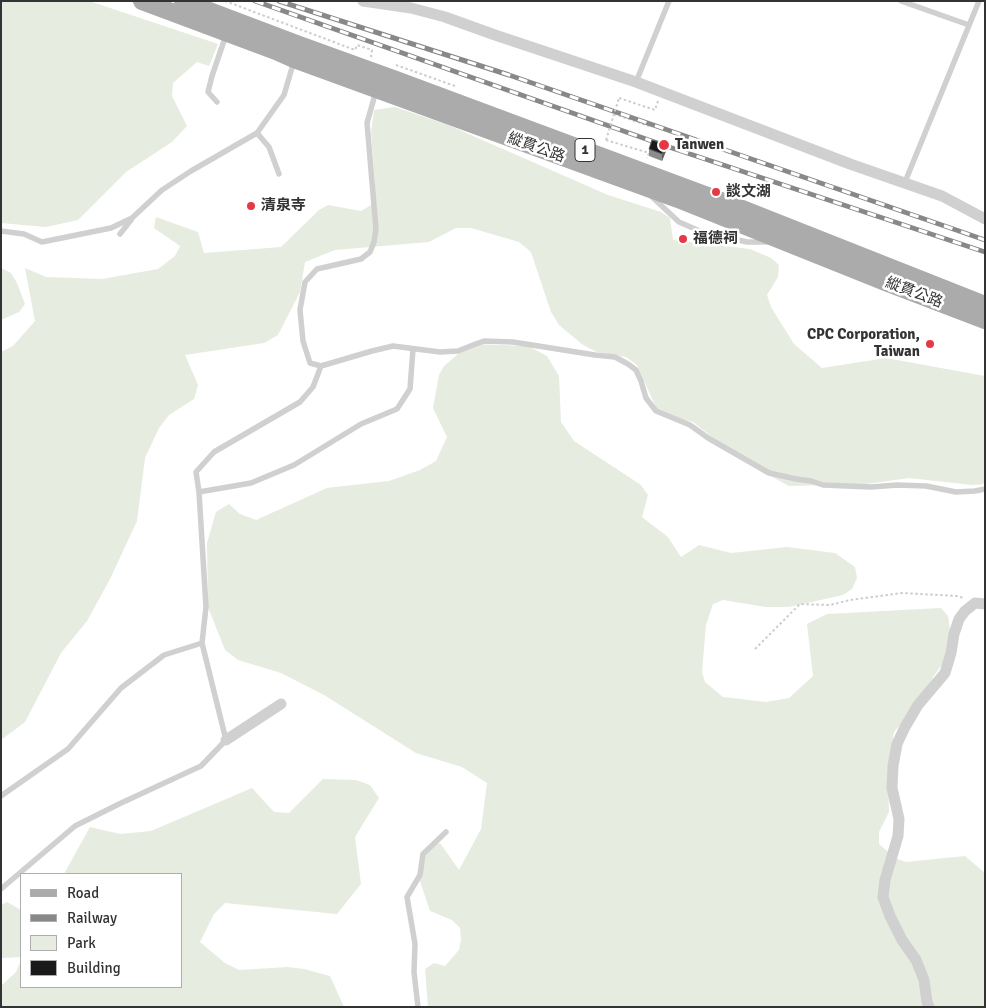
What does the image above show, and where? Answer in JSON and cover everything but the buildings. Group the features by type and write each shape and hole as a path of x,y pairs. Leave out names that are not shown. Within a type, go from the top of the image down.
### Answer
{"main road":[{"name":"縱貫公路","path":"142,1 276,51 296,52 396,80 681,194 783,241 885,282 961,303 985,305"},
{"name":"縱貫公路","path":"183,1 376,89 639,185 737,207 961,303 985,320"}],"street":[{"path":"363,1 411,8 445,17 636,82 832,157 942,196 985,219"},
{"path":"929,1007 924,980 916,960 902,940 882,897 898,836 899,819 892,788 893,766 897,744 905,727 918,705 945,673 959,619 965,611 980,603"},
{"path":"226,740 281,704"}],"lane":[{"path":"636,82 669,1"},
{"path":"901,1 969,25"},
{"path":"905,182 979,1"},
{"path":"217,102 208,92 227,33"},
{"path":"120,234 132,218 162,190 190,171 257,133 284,95 296,52"},
{"path":"376,89 367,123 376,229 374,242 370,252 361,259 317,269 305,282 300,310 303,341 310,363 321,366 393,346 440,352 458,351 484,341 512,342 614,357 636,370 646,398 656,411 690,425 708,438 769,474 811,481 823,485 870,487 897,485 926,486 956,492 985,489"},
{"path":"257,133 269,147 279,174"},
{"path":"639,185 678,222 702,232 747,242 783,241"},
{"path":"1,231 24,234 42,242 111,228 132,218"},
{"path":"199,492 251,483 294,465 361,424 397,409 410,389 413,349"},
{"path":"1,889 75,826 201,766 226,740 202,643 206,607 199,492 196,472 214,452 300,402 313,386 321,366"},
{"path":"1,796 68,749 121,688 164,655 202,643"},
{"path":"418,1007 414,972 415,944 407,897 420,875 423,854 446,832"}],"path":[{"path":"225,1 355,50 357,45 372,50 371,56 380,59"},
{"path":"389,62 455,86"},
{"path":"649,153 606,140 619,98 655,110"},
{"path":"614,114 652,127"},
{"path":"755,649 800,604 830,605 850,600 902,593 957,596 980,603"}],"green space":[{"path":"1,1 89,1 218,44 209,66 197,62 173,83 172,96 187,126 172,142 126,172 78,220 46,227 1,223"},
{"path":"395,107 448,125 608,195 661,212 670,218 673,240 750,249 771,258 779,265 778,277 767,295 771,307 794,344 822,368 886,358 985,376 985,484 972,485 909,478 866,484 789,486 738,458 693,422 659,414 637,365 626,357 597,352 583,345 559,325 551,312 531,252 519,242 471,228 456,228 429,242 335,250 305,262 300,292 278,335 264,343 185,355 198,385 194,399 169,415 159,428 145,458 137,521 110,579 87,621 61,653 25,722 1,740 1,352 13,346 35,321 25,268 46,277 102,279 158,269 175,256 180,246 154,228 156,217 198,232 204,253 281,247 319,210 328,205 361,211 371,205 375,185 371,132 374,110"},
{"path":"1,268 11,273 25,304 19,312 1,320"},
{"path":"470,344 528,346 547,356 559,376 561,422 574,441 641,485 648,495 642,517 668,537 681,557 699,545 731,553 787,547 835,553 855,567 857,578 852,589 843,595 789,607 766,607 723,600 713,604 706,625 702,672 705,682 723,697 766,702 789,698 813,676 807,624 827,614 941,608 948,616 953,650 933,677 925,697 894,732 888,778 889,812 879,832 879,844 895,858 906,862 965,856 985,873 985,1007 428,1007 425,969 434,963 445,966 459,950 461,940 460,928 452,920 430,911 419,878 425,849 440,843 459,870 481,829 487,783 462,767 416,753 324,695 281,673 238,660 225,650 208,607 207,543 216,512 229,504 240,514 256,520 327,488 389,481 420,470 436,461 447,437 433,408 439,375 444,366"},
{"path":"323,779 356,780 370,785 379,798 355,837 361,884 337,914 225,903 214,914 200,942 225,963 239,970 288,967 330,976 344,1007 1,1007 1,986 16,972 20,962 20,988 182,988 182,873 65,873 90,827 120,834 151,831 252,788 274,812 289,813"},
{"path":"7,902 20,909 20,957 1,958 1,905"}],"railway":[{"path":"255,1 663,145 985,252"},
{"path":"279,1 509,75 985,240"}],"place":[{"name":"Tanwen","path":"664,145"},
{"name":"談文湖","path":"716,192"},
{"name":"清泉寺","path":"251,206"},
{"name":"福德祠","path":"683,239"},
{"name":"CPC Corporation, Taiwan","path":"930,344"}]}
